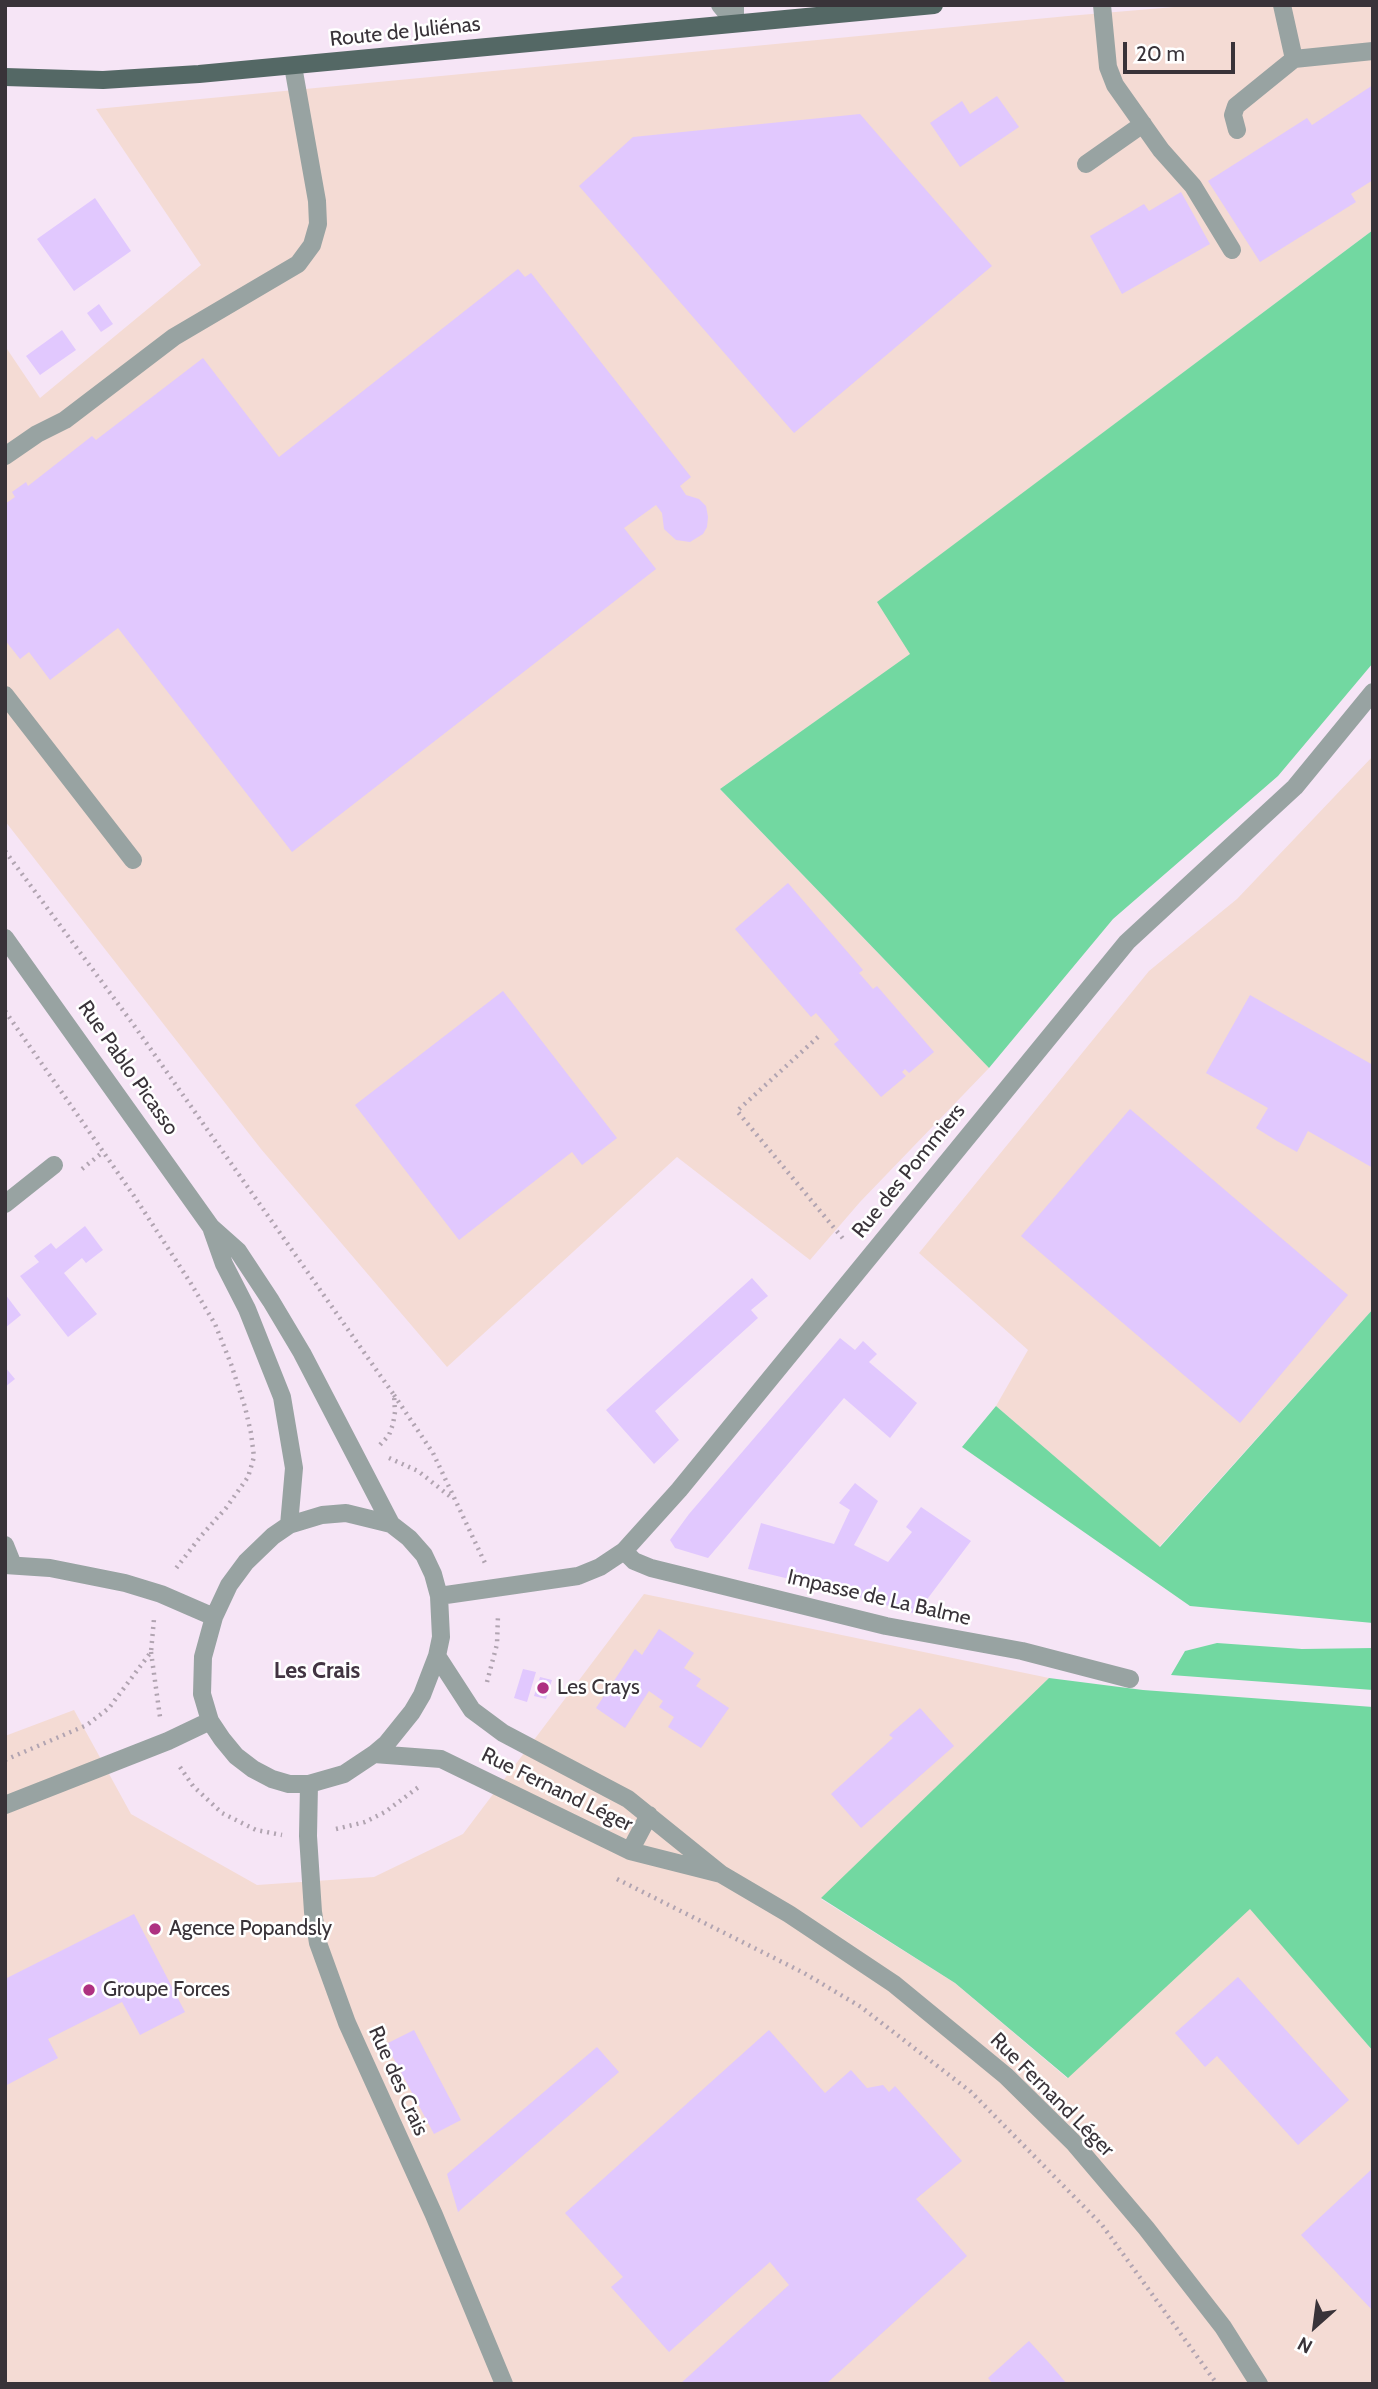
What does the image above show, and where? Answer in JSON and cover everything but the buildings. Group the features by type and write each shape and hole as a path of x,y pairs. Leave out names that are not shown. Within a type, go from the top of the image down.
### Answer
{"main road":[{"name":"Route de Juliénas","path":"5,76 103,80 293,66 735,14 934,5"}],"street":[{"path":"720,5 735,14"},
{"path":"1102,5 1108,67 1115,85 1161,150 1193,186 1233,250"},
{"path":"1282,5 1294,60"},
{"path":"1237,130 1233,115 1236,106 1294,60 1373,51"},
{"path":"5,456 37,434 65,420 174,337 298,264 312,245 318,224 317,201 293,66"},
{"path":"1086,164 1143,124"},
{"name":"Rue des Pommiers","path":"439,1595 578,1576 600,1567 624,1550 679,1490 1127,942 1295,787 1373,692"},
{"path":"5,695 132,860"},
{"name":"Rue Pablo Picasso","path":"5,937 211,1227 238,1251 271,1301 302,1353 391,1524"},
{"path":"5,1204 54,1165"},
{"name":"Rue Pablo Picasso","path":"211,1227 224,1264 247,1309 282,1398 294,1468 289,1525"},
{"path":"346,1513 391,1524 409,1538 424,1555 439,1595 441,1637 426,1686 412,1712 387,1743 344,1774 309,1784 289,1784 272,1779 236,1756 210,1721 202,1694 201,1678 203,1657 214,1617 229,1585 246,1562 289,1525 321,1515 346,1513"},
{"path":"5,1545 9,1565 50,1568 125,1583 161,1594 214,1617"},
{"name":"Impasse de La Balme","path":"624,1550 634,1562 651,1568 886,1626 1022,1651 1130,1679"},
{"name":"Rue Fernand Léger","path":"437,1656 472,1710 503,1733 628,1799 721,1874 789,1914 894,1984 1006,2076 1073,2142 1146,2228 1223,2327 1259,2384"},
{"path":"5,1805 168,1741 210,1721"},
{"name":"Rue Fernand Léger","path":"374,1754 441,1759 630,1851 721,1874"},
{"name":"Rue des Crais","path":"309,1784 308,1836 317,1943 347,2024 434,2216 504,2384"},
{"path":"630,1851 649,1815"}],"path":[{"path":"5,851 133,1024 394,1395 433,1453 481,1557 489,1568"},
{"path":"5,1011 134,1196 190,1282 215,1324 245,1407 254,1457 248,1477 172,1573"},
{"path":"818,1037 737,1111 845,1241"},
{"path":"376,1448 388,1436 393,1424 394,1395"},
{"path":"383,1457 418,1471 453,1498"},
{"path":"5,1760 88,1725 109,1708 151,1652 155,1615"},
{"path":"611,1876 804,1973 861,2007 971,2092 1102,2225 1217,2384"}],"shaded area":[{"path":"1198,5 1373,5 1373,230 878,602 911,654 720,789 989,1068 860,1202 810,1260 677,1157 447,1367 261,1149 5,821 5,346 40,398 201,265 96,109"},
{"path":"1373,756 1373,1309 1159,1547 996,1406 1028,1350 919,1253 1149,971 1237,899"},
{"path":"644,1594 1049,1678 821,1899 955,1983 1067,2078 1250,1908 1373,2051 1373,2384 5,2384 5,1736 74,1710 131,1814 257,1885 374,1877 463,1834"}],"green space":[{"path":"1373,230 1373,663 1278,776 1113,919 989,1068 720,789 910,654 877,602"},
{"path":"1373,1309 1373,1623 1190,1606 962,1447 996,1406 1160,1547"},
{"path":"1217,1643 1302,1649 1373,1648 1373,1690 1171,1675 1185,1651"},
{"path":"1049,1678 1143,1690 1373,1707 1373,2051 1250,1909 1068,2078 955,1983 821,1898"}],"place":[{"name":"Les Crays","path":"543,1688"},
{"name":"Agence Popandsly","path":"155,1929"},
{"name":"Groupe Forces","path":"89,1990"}],"district":[{"name":"Les Crais","path":"317,1671"}]}
